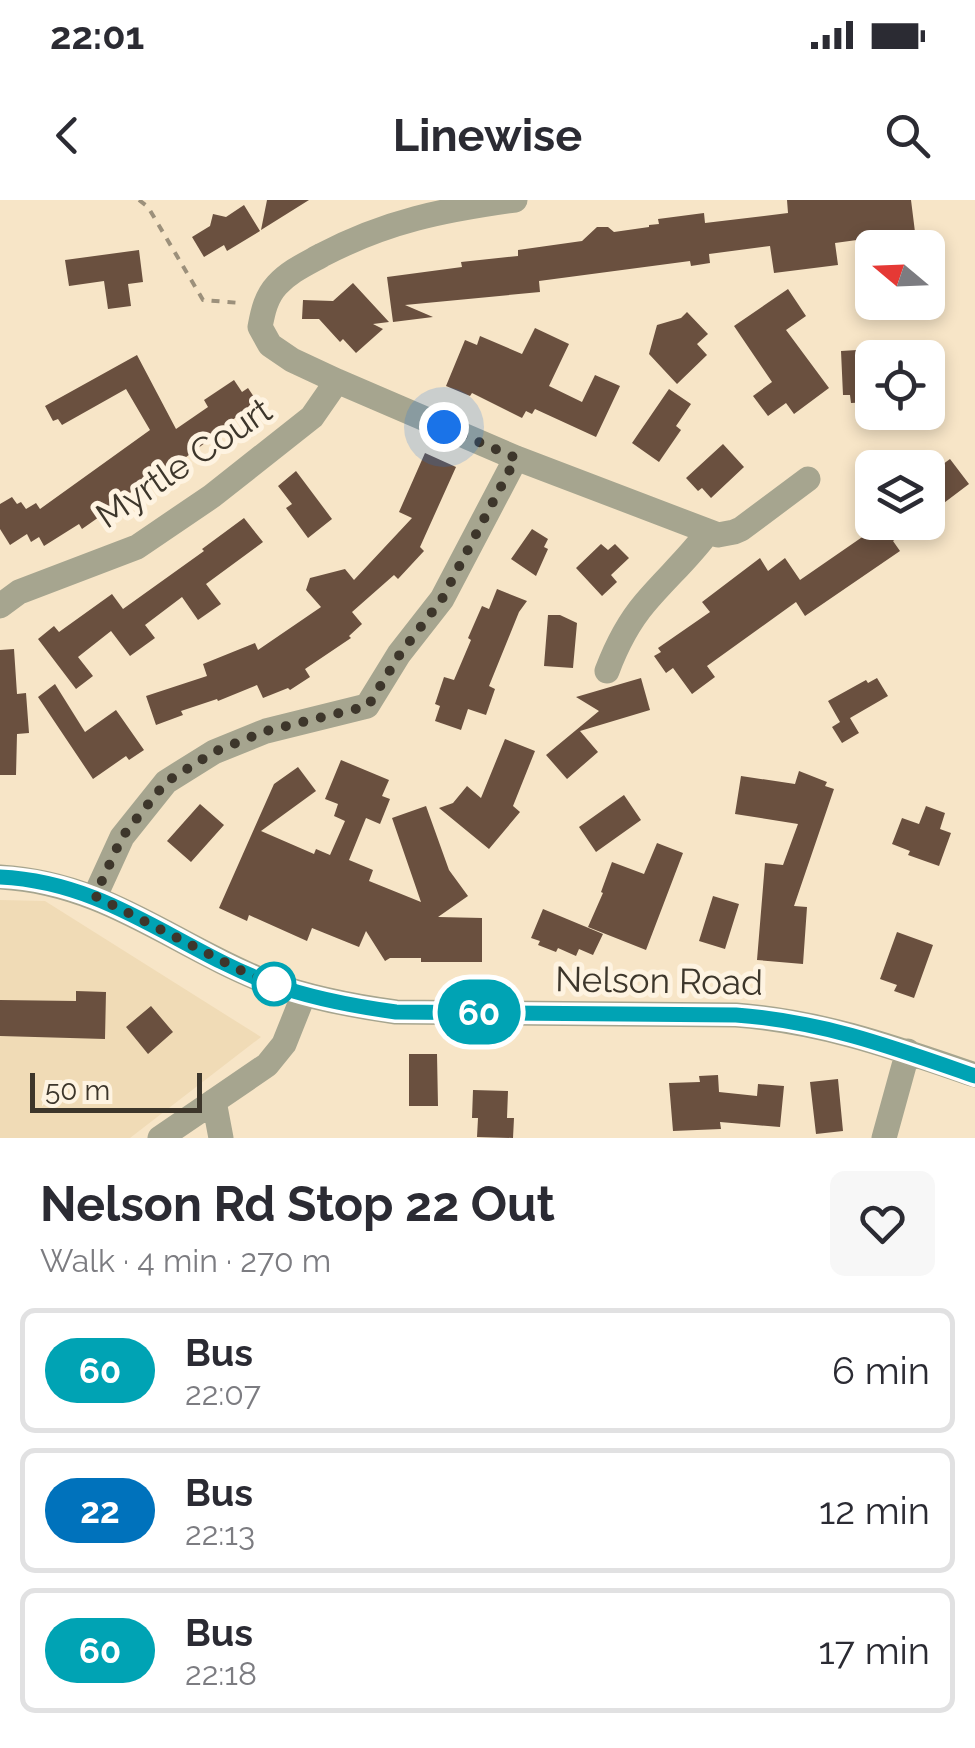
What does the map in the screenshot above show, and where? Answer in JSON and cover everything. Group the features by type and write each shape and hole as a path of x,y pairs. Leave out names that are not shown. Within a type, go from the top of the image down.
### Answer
{"street":[{"path":"515,200 414,218 359,236 292,272 264,304 260,327 270,346 292,360 516,458 718,535 734,532 808,479"},
{"name":"Myrtle Court","path":"0,606 19,592 137,547 212,496 312,417 337,380"},
{"path":"95,896 122,837 166,782 214,752 266,731 368,706 400,654 442,599 516,458"},
{"path":"607,672 624,632 642,606 708,532"},
{"name":"Nelson Road","path":"0,877 56,884 95,896 244,972 350,1006 396,1012 736,1015 782,1019 839,1031 975,1076"},
{"path":"160,1138 267,1065 284,1044 304,994"},
{"path":"884,1138 908,1052"},
{"path":"214,1102 221,1138"}],"path":[{"path":"140,200 148,207 203,300 264,304"}],"shaded area":[{"path":"0,900 45,901 261,1037 130,1138 0,1138"}],"building":[{"path":"267,200 309,200 261,230"},
{"path":"787,200 911,200 915,230 855,230 855,240 835,243 838,265 774,273 770,246 709,254 710,263 691,266 690,261 539,281 540,292 405,305 433,317 393,322 387,277 462,267 461,262 518,256 518,250 582,241 597,227 608,227 614,232 649,227 659,224 658,219 704,213 705,223 788,213"},
{"path":"244,205 260,231 227,251 224,245 204,257 192,237 210,226 213,214 226,217"},
{"path":"139,250 143,282 128,284 131,306 108,309 104,281 69,286 65,260"},
{"path":"353,283 389,322 373,324 383,329 356,353 319,319 302,319 303,300 333,301"},
{"path":"788,289 806,316 786,330 829,388 794,414 786,403 768,416 753,396 772,382 734,326"},
{"path":"687,312 708,334 697,344 707,355 677,384 649,354 657,325 681,318"},
{"path":"535,328 569,344 549,386 582,402 595,375 620,386 596,437 535,409 532,414 526,411 522,418 472,393 470,396 446,386 465,340 477,345 480,336 522,354"},
{"path":"855,350 855,403 851,403 850,395 843,395 841,351"},
{"path":"137,355 176,429 208,407 204,400 234,380 242,392 248,388 258,403 226,424 231,432 216,441 213,437 174,466 172,462 123,498 129,507 114,517 109,510 82,529 79,524 44,546 39,537 31,542 27,534 10,545 0,529 0,504 12,497 26,509 36,503 40,509 150,430 126,389 62,425 58,419 53,421 45,406"},
{"path":"669,389 691,404 676,426 681,430 659,462 632,443"},
{"path":"723,444 744,467 711,498 686,478"},
{"path":"425,453 456,467 420,547 424,551 398,579 394,575 352,612 362,624 351,638 305,669 310,677 290,690 263,698 257,685 181,711 183,715 156,725 146,696 207,676 203,664 255,643 258,650 321,607 306,590 310,578 345,569 354,580 412,518 399,512"},
{"path":"950,459 969,484 945,502 945,463"},
{"path":"296,471 332,519 308,538 286,508 292,504 278,486"},
{"path":"244,518 263,542 206,584 221,604 198,620 182,597 145,625 155,638 130,656 111,631 78,657 93,676 76,689 38,639 54,626 59,632 112,594 123,609"},
{"path":"532,529 548,539 544,547 548,549 536,576 511,559"},
{"path":"858,540 894,540 900,551 805,616 796,602 707,666 715,677 692,694 673,668 666,673 654,656 661,652 658,648 710,612 702,602 760,558 768,571 785,558 800,580"},
{"path":"601,544 608,550 615,544 629,558 611,575 617,582 602,596 576,568"},
{"path":"497,589 527,601 489,686 495,689 486,715 468,709 461,730 435,721 440,706 435,704 444,677 454,680 482,606 489,609"},
{"path":"548,615 560,615 577,623 573,668 544,666"},
{"path":"14,649 17,694 26,693 29,733 17,734 16,775 0,775 0,650"},
{"path":"641,678 650,710 580,731 598,752 567,779 546,755 599,711 576,697"},
{"path":"877,678 888,696 850,718 859,733 842,743 832,727 840,722 828,701"},
{"path":"55,684 85,732 116,710 144,750 129,760 126,756 93,779 38,697"},
{"path":"505,739 535,751 513,806 520,812 489,849 439,808 453,803 467,786 481,798"},
{"path":"341,760 389,780 382,796 390,799 380,824 366,818 349,860 373,870 369,881 421,902 392,818 426,806 449,870 468,896 438,917 482,918 482,962 421,962 421,958 385,961 366,931 359,947 312,928 307,941 249,915 247,921 219,908 274,784 298,767 316,791 261,831 314,854 316,849 330,855 345,821 334,816 338,804 325,799"},
{"path":"799,771 827,782 825,786 834,789 794,906 807,907 803,964 757,960 765,863 783,865 798,824 735,814 741,776 795,784"},
{"path":"624,795 641,820 596,852 579,827"},
{"path":"200,804 224,825 191,862 167,841"},
{"path":"926,806 945,813 940,829 951,833 939,866 908,855 910,851 892,844 902,818 919,824"},
{"path":"657,843 683,853 646,950 588,927 612,862 644,874"},
{"path":"713,896 739,904 725,949 699,941"},
{"path":"543,909 603,934 593,955 579,949 576,956 538,945 540,941 531,938"},
{"path":"897,932 933,945 914,998 894,991 897,985 880,979"},
{"path":"76,991 106,992 105,1039 0,1036 0,1000 76,1001"},
{"path":"151,1006 173,1032 148,1054 126,1027"},
{"path":"409,1054 437,1054 438,1106 409,1106"},
{"path":"718,1075 719,1092 757,1096 758,1084 784,1086 780,1127 720,1122 721,1129 673,1131 669,1083 700,1082 699,1076"},
{"path":"838,1079 843,1131 816,1134 810,1082"},
{"path":"473,1090 508,1091 507,1118 514,1118 513,1138 477,1137 478,1118 472,1118"}],"bus line":[{"name":"60","path":"0,877 56,884 95,896 244,972 350,1006 396,1012 736,1015 782,1019 839,1031 975,1076"}],"route":[{"path":"274,984 95,896 122,837 166,782 214,752 266,731 368,706 400,654 442,599 516,458 444,427"}]}
